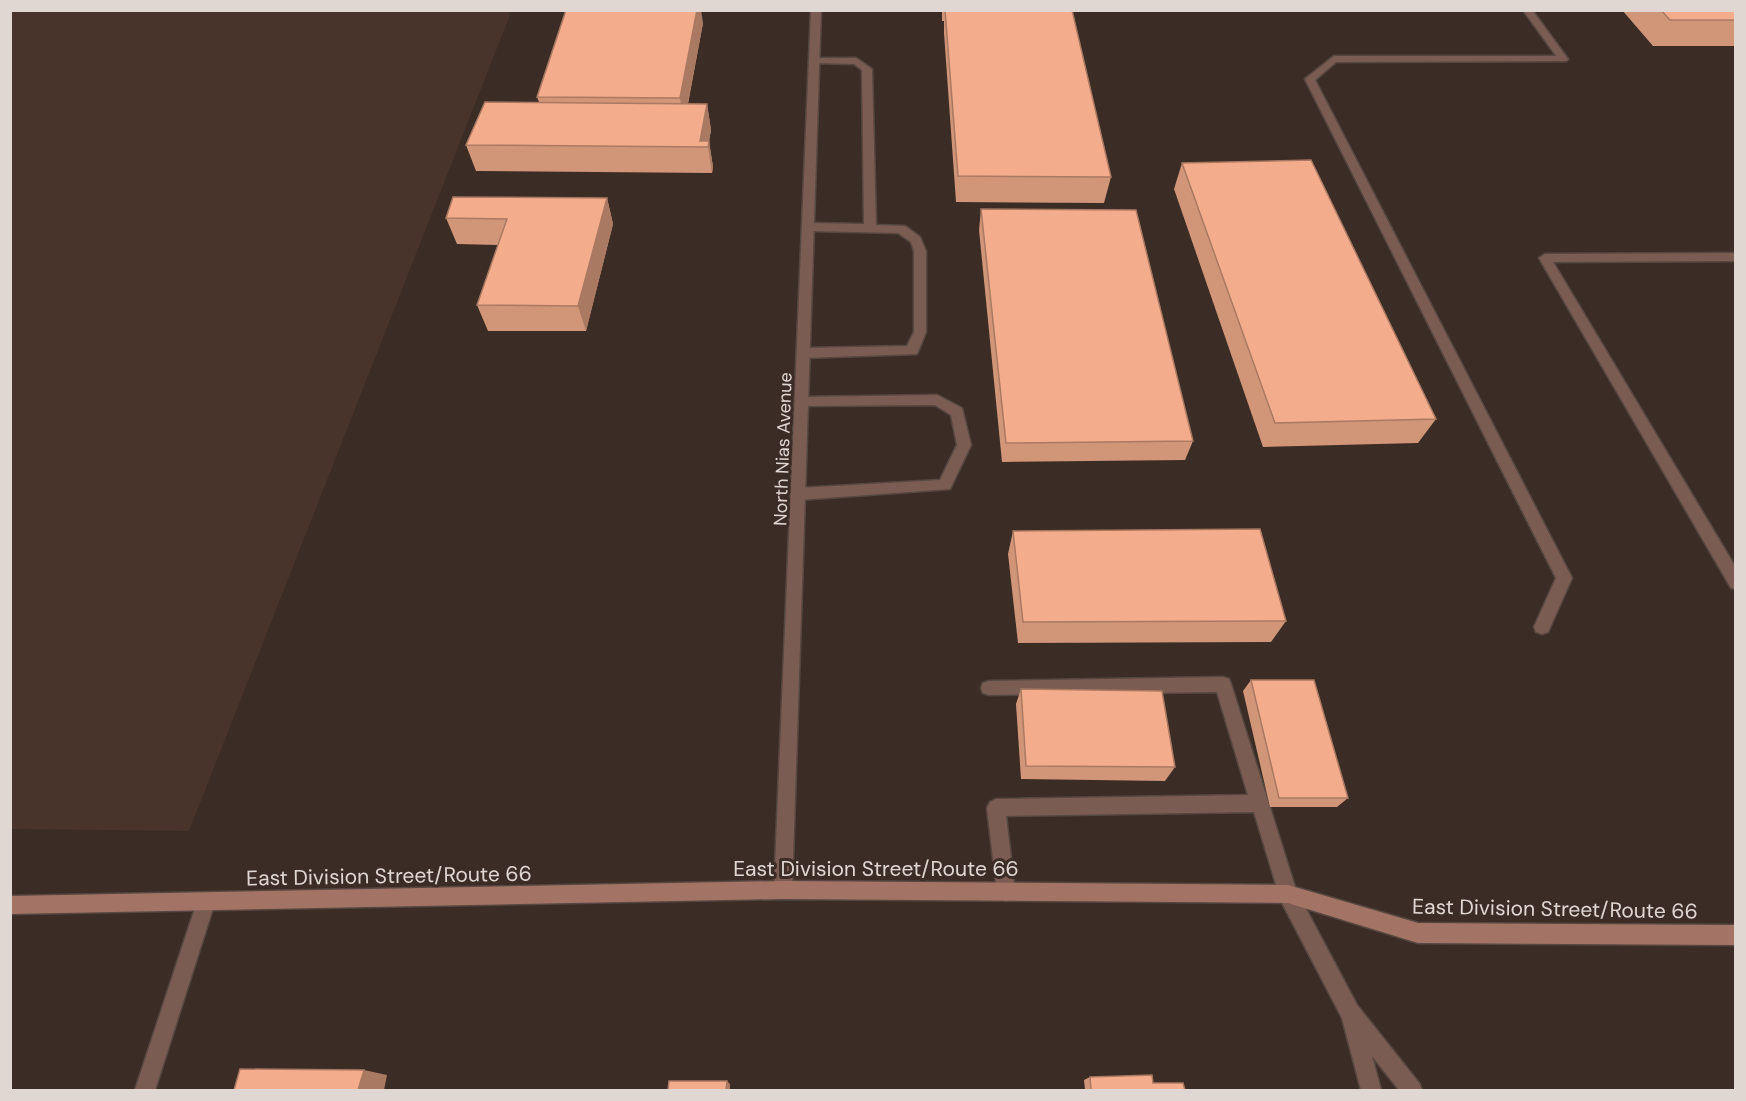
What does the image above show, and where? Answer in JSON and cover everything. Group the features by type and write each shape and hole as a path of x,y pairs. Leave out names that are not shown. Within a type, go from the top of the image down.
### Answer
{"main road":[{"name":"East Division Street/Route 66","path":"10,905 783,890 1288,894 1418,933 1736,935"}],"street":[{"name":"North Nias Avenue","path":"783,890 816,10"},
{"path":"1527,10 1563,59 1334,59 1310,79 1564,578 1542,627"},
{"path":"814,61 856,61 867,69 870,229"},
{"path":"804,353 912,351 920,332 920,251 916,240 901,229 809,227"},
{"path":"1736,257 1545,258 1736,583"},
{"path":"799,494 945,485 964,445 957,412 937,400 802,401"},
{"path":"989,688 1223,684 1288,894 1350,1012 1412,1090"},
{"path":"1006,892 996,808 1261,803"},
{"path":"145,1090 206,902"},
{"path":"1350,1012 1371,1090"}],"shaded area":[{"path":"11,10 508,10 510,15 189,831 11,829"}],"building":[{"path":"566,10 697,10 680,98 537,97"},
{"path":"945,10 1072,10 1111,177 958,176"},
{"path":"1661,10 1736,10 1736,20 1670,20"},
{"path":"485,102 707,104 700,141 709,141 708,147 466,145"},
{"path":"1311,160 1436,419 1275,423 1182,163"},
{"path":"453,197 607,198 578,306 477,305 507,219 446,218"},
{"path":"981,209 1136,210 1193,441 1006,443"},
{"path":"1260,529 1286,621 1023,622 1013,531"},
{"path":"1251,680 1314,680 1348,798 1279,798"},
{"path":"1021,689 1162,691 1175,767 1026,766"},
{"path":"240,1069 364,1070 358,1090 234,1090"},
{"path":"1152,1075 1153,1083 1183,1083 1185,1090 1091,1090 1090,1077"},
{"path":"669,1081 727,1081 726,1090 668,1090"}]}
